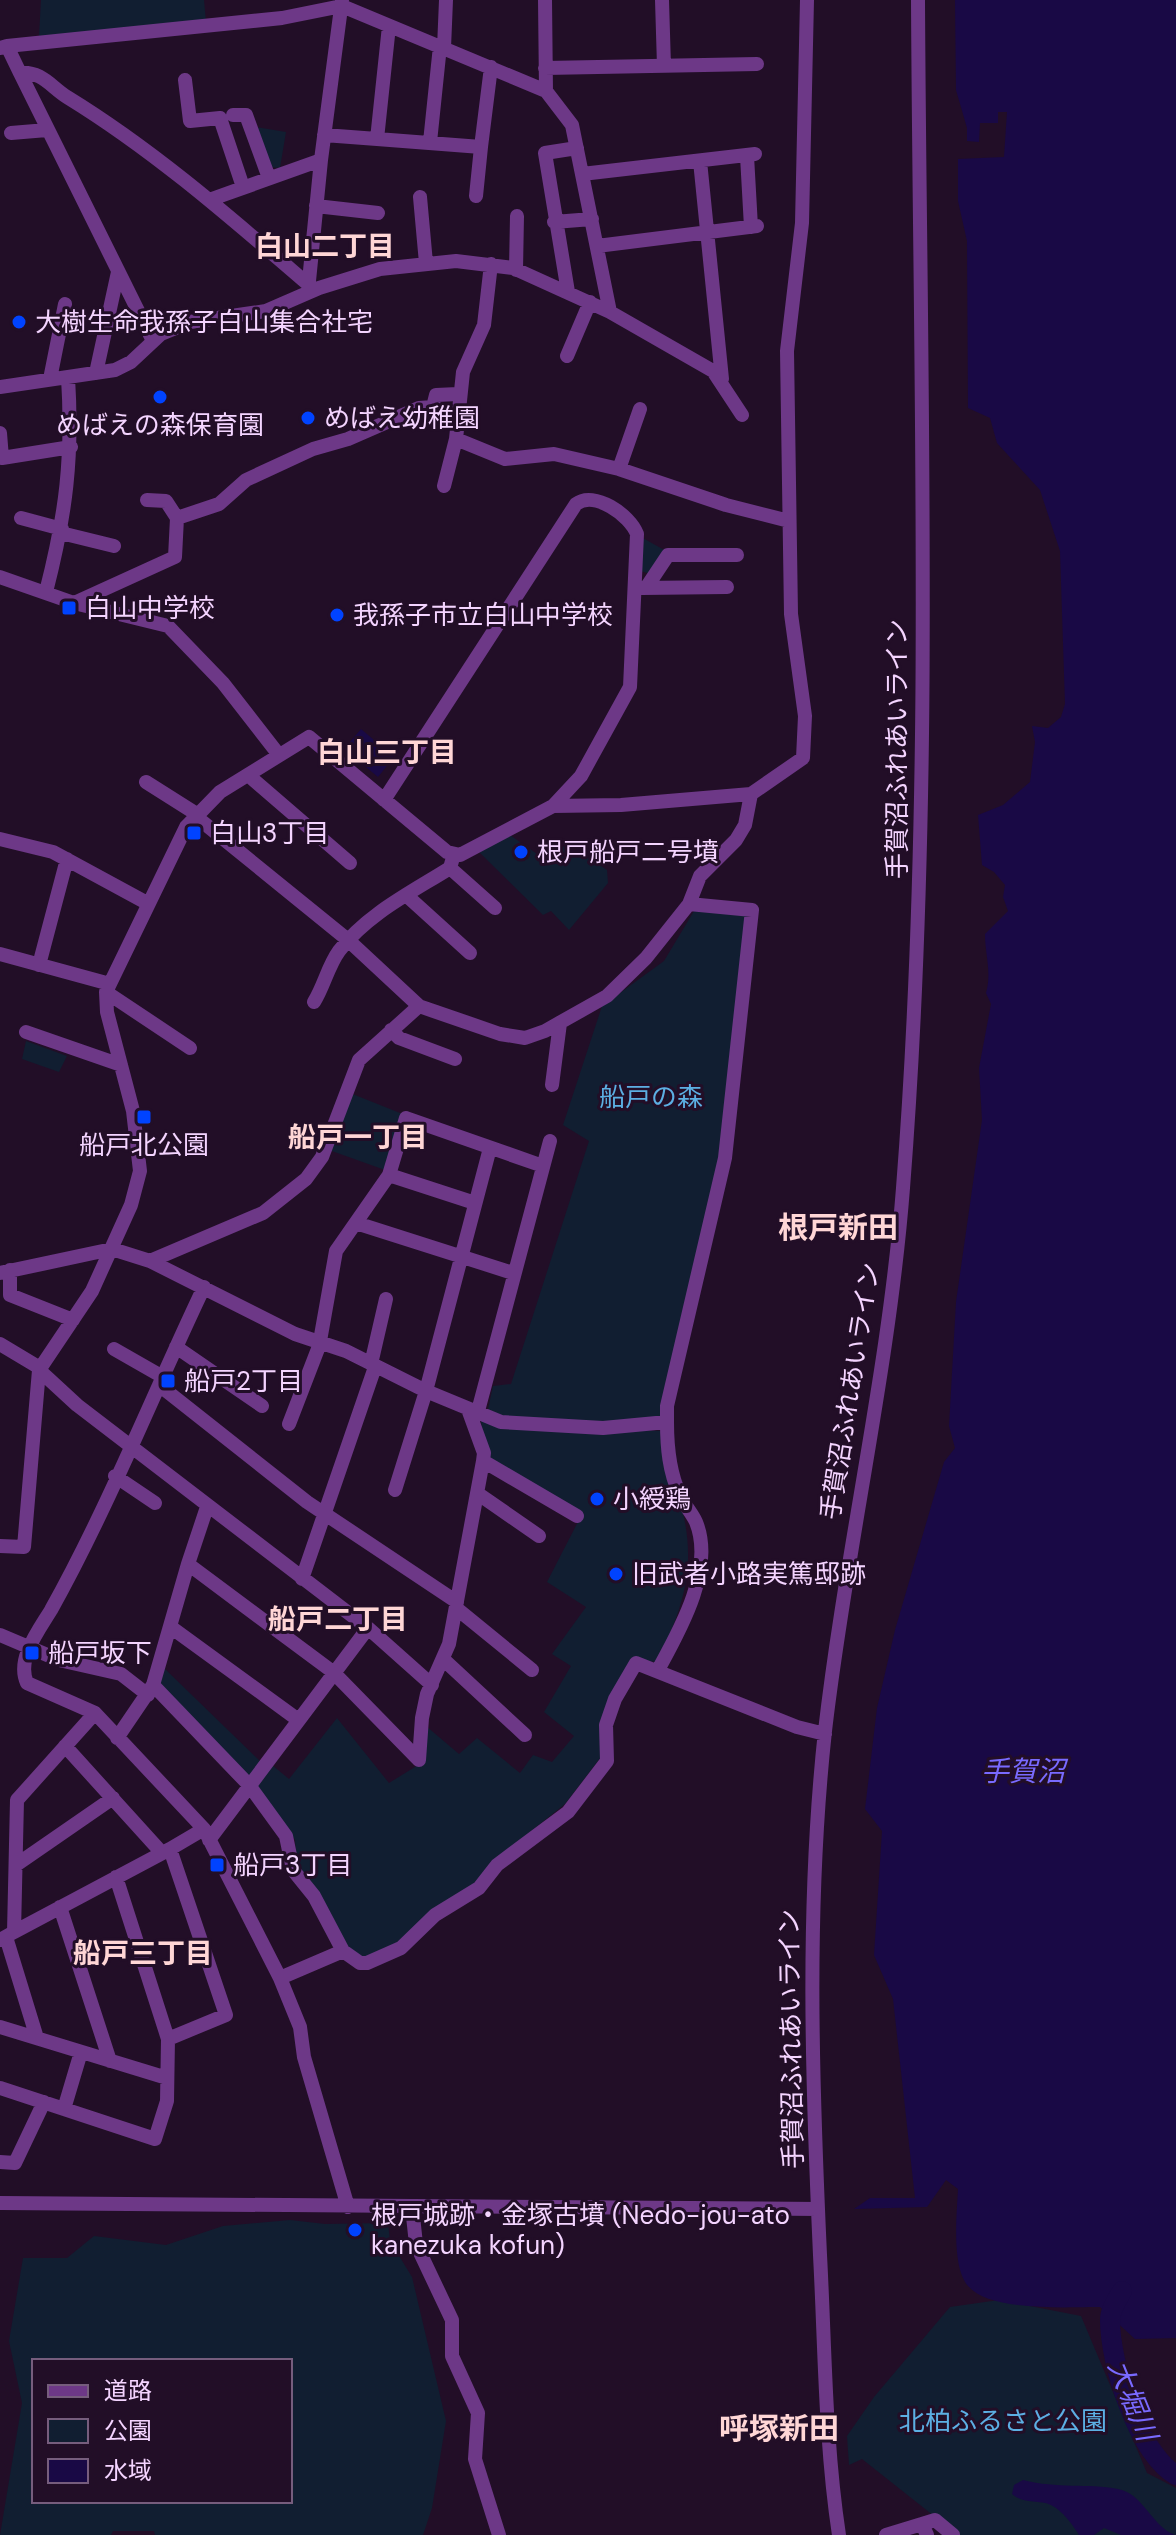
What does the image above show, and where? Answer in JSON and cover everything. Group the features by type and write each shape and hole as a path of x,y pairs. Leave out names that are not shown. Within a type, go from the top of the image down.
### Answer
{"street":[{"path":"430,142 446,0"},
{"path":"545,0 546,91"},
{"path":"662,0 664,66"},
{"path":"553,806 621,805 751,794 804,755 805,716 791,614 787,351 802,223 807,0"},
{"name":"手賀沼ふれあいライン","path":"839,2535 834,2499 818,2209 811,1954 825,1734 844,1581 884,1355 903,1194 917,980 922,818 918,0"},
{"path":"309,288 321,160 342,3"},
{"path":"152,339 20,73 4,47 282,18 342,3 389,26 546,91 572,125 610,312"},
{"path":"377,139 389,26"},
{"path":"545,68 757,64"},
{"path":"476,196 491,67"},
{"path":"20,73 30,72 49,81 66,96 175,170 309,288"},
{"path":"185,80 190,121 220,118 243,187"},
{"path":"233,115 246,115 269,178"},
{"path":"11,133 47,130"},
{"path":"324,135 481,147"},
{"path":"568,292 545,153 577,148"},
{"path":"582,174 751,155 754,226 597,246"},
{"path":"209,200 321,160"},
{"path":"700,161 722,379 742,415"},
{"path":"420,197 426,263"},
{"path":"316,206 378,213"},
{"path":"516,270 517,216"},
{"path":"554,222 592,219"},
{"path":"0,387 125,367 152,339 190,322 266,311 309,288 380,269 426,263 491,264 516,270 610,312 722,379"},
{"path":"444,486 456,439 458,394 463,372 484,325 491,264"},
{"path":"96,373 118,272"},
{"path":"567,356 590,302"},
{"path":"50,379 65,304"},
{"path":"46,592 62,531 71,447 68,377"},
{"path":"177,518 219,504 246,480 301,454 348,439 419,408 433,407 436,395 458,394"},
{"path":"619,469 640,409"},
{"path":"0,433 2,458 71,447"},
{"path":"456,439 505,459 554,454 619,469 726,505 789,521"},
{"path":"314,1002 334,959 370,919 452,861 553,806 581,776 630,687 640,588 635,528 594,499 579,501 384,800"},
{"path":"74,603 175,557 177,518 166,501 147,500"},
{"path":"21,518 114,546"},
{"path":"640,588 668,555 737,555"},
{"path":"0,577 74,603 168,626 223,683 279,755"},
{"path":"640,588 727,587"},
{"path":"0,1546 24,1547 40,1369 73,1320 112,1249 140,1171 133,1111 107,1012 108,988 147,903 194,814 220,792 309,737 452,861 495,908"},
{"path":"248,775 350,863"},
{"path":"146,782 194,814 348,940 419,1006 515,1037 537,1034 560,1023 607,996 629,978 689,904 700,876 741,833 751,794"},
{"path":"0,839 67,859 147,903"},
{"path":"39,965 67,859"},
{"path":"406,895 470,953"},
{"path":"658,1670 684,1623 698,1570 700,1545 695,1521 675,1484 668,1453 667,1406 725,1158 752,910 689,904"},
{"path":"0,954 108,988 190,1048"},
{"path":"150,1261 263,1213 306,1179 322,1157 359,1060 419,1006"},
{"path":"552,1085 560,1023"},
{"path":"391,1030 399,1038 455,1059"},
{"path":"26,1032 121,1065"},
{"path":"289,1424 321,1341 336,1251 389,1175 406,1118 543,1166"},
{"path":"188,1564 333,1672 419,1760 422,1718 443,1659 457,1605 483,1461 484,1453 473,1410 550,1141"},
{"path":"395,1490 426,1391 490,1148"},
{"path":"389,1175 475,1203"},
{"path":"356,1223 513,1273"},
{"path":"73,1320 10,1295 5,1272 112,1249 150,1261 295,1334 321,1341 426,1391 501,1422 603,1428 667,1422"},
{"path":"204,1287 78,1561 29,1647 24,1669 27,1683 95,1713 206,1834 280,1978 300,2027 304,2057 348,2207"},
{"path":"302,1579 373,1366 386,1299"},
{"path":"0,1344 40,1369 77,1405 368,1628 432,1685"},
{"path":"176,1347 262,1406"},
{"path":"114,1349 161,1381 275,1479 457,1605 532,1670"},
{"path":"483,1461 577,1516"},
{"path":"115,1476 155,1503"},
{"path":"477,1493 539,1536"},
{"path":"117,1738 150,1690 172,1628 188,1564 207,1507"},
{"path":"172,1628 297,1719"},
{"path":"7,1936 166,1851 206,1834 249,1785 368,1628"},
{"path":"0,1635 100,1672 121,1674 150,1690 249,1785 286,1836 293,1870 314,1896 343,1951 360,1963 367,1963 401,1948 435,1915 479,1888 497,1865 538,1831 568,1812 607,1761 606,1725 629,1671 636,1663 797,1727 825,1734"},
{"path":"443,1659 525,1735"},
{"path":"37,2038 7,1936 16,1865 17,1800 95,1713"},
{"path":"65,1746 166,1851 226,2015 168,2039"},
{"path":"16,1865 113,1798"},
{"path":"0,2088 155,2139 167,2101 168,2039 116,1877"},
{"path":"60,1907 110,2061"},
{"path":"280,1978 343,1951"},
{"path":"0,2027 167,2078"},
{"path":"64,2109 81,2052"},
{"path":"0,2162 15,2163 44,2102"},
{"path":"0,2203 818,2209"},
{"path":"412,2207 414,2238 448,2306 453,2327 452,2356 478,2413 475,2459 499,2535"},
{"path":"886,2535 925,2530 935,2520 953,2535"}],"green space":[{"path":"41,0 204,0 206,22 39,36"},
{"path":"256,127 286,132 280,168 270,167"},
{"path":"641,537 666,551 651,574 640,571"},
{"path":"510,835 537,854 569,845 607,870 608,883 569,930 551,911 543,915 479,852"},
{"name":"船戸の森","path":"694,911 747,916 721,1150 663,1418 603,1425 503,1416 488,1409 493,1386 511,1384 589,1141 563,1125 602,1006 664,961"},
{"path":"26,1041 67,1056 59,1072 22,1059"},
{"path":"350,1093 405,1115 385,1170 329,1150"},
{"path":"480,1417 500,1426 661,1431 685,1522 688,1547 682,1598 657,1662 632,1659 601,1757 565,1804 491,1863 476,1886 399,1945 359,1959 344,1949 297,1867 295,1840 257,1787 272,1765 289,1779 337,1718 389,1783 423,1762 426,1726 459,1754 477,1738 520,1773 533,1755 552,1762 574,1736 544,1712 571,1666 552,1654 586,1607 547,1582 582,1514 488,1457"},
{"path":"163,1667 261,1762 249,1781 156,1684"},
{"path":"290,2220 325,2224 388,2223 390,2241 412,2277 446,2421 432,2508 423,2535 155,2535 154,2531 113,2531 111,2535 0,2535 22,2403 9,2341 23,2258 67,2258 94,2236 166,2245 223,2226"},
{"name":"北柏ふるさと公園","path":"999,2300 1081,2316 1147,2473 1176,2488 1176,2535 958,2535 862,2459 849,2465 847,2436 874,2397 950,2307"}],"water":[{"name":"手賀沼","path":"955,0 1176,0 1176,2338 1135,2339 1100,2307 1011,2304 979,2294 968,2286 959,2266 956,2239 958,2189 946,2180 927,2207 854,2209 870,2198 915,2198 893,1999 874,1955 882,1831 865,1809 877,1708 895,1630 944,1462 955,1448 949,1426 956,1302 982,1120 979,1068 991,1004 986,993 985,934 1008,911 1003,897 1005,885 994,872 982,865 978,815 1003,805 1030,782 1035,742 1032,726 1048,728 1061,717 1065,704 1060,551 1040,490 997,443 990,418 968,408 967,241 958,201 958,159 1004,157 1007,112 998,112 998,123 980,123 979,142 967,141 967,128 956,90"},
{"path":"361,729 394,757 378,777 344,749"},
{"path":"1023,2480 1106,2487 1127,2492 1160,2525 1175,2535 1121,2535 1104,2528 1094,2535 1079,2535 1055,2508 1046,2503 1021,2500 1012,2494 1014,2485"}],"waterway":[{"name":"大堀川","path":"1122,2291 1110,2320 1121,2382 1138,2428 1162,2464 1176,2475"}],"place":[{"name":"大樹生命我孫子白山集合社宅","path":"19,322"},
{"name":"めばえの森保育園","path":"160,397"},
{"name":"めばえ幼稚園","path":"308,418"},
{"name":"白山中学校","path":"69,608"},
{"name":"我孫子市立白山中学校","path":"337,615"},
{"name":"白山3丁目","path":"194,833"},
{"name":"根戸船戸二号墳","path":"521,852"},
{"name":"船戸北公園","path":"144,1117"},
{"name":"船戸2丁目","path":"168,1381"},
{"name":"小綬鶏","path":"597,1499"},
{"name":"旧武者小路実篤邸跡","path":"616,1574"},
{"name":"船戸坂下","path":"32,1653"},
{"name":"船戸3丁目","path":"217,1865"},
{"name":"根戸城跡・金塚古墳 (Nedo-jou-ato kanezuka kofun)","path":"355,2230"}],"district":[{"name":"白山二丁目","path":"325,246"},
{"name":"白山三丁目","path":"387,752"},
{"name":"船戸一丁目","path":"358,1137"},
{"name":"根戸新田","path":"838,1228"},
{"name":"船戸二丁目","path":"338,1619"},
{"name":"船戸三丁目","path":"143,1953"},
{"name":"呼塚新田","path":"779,2429"}]}
